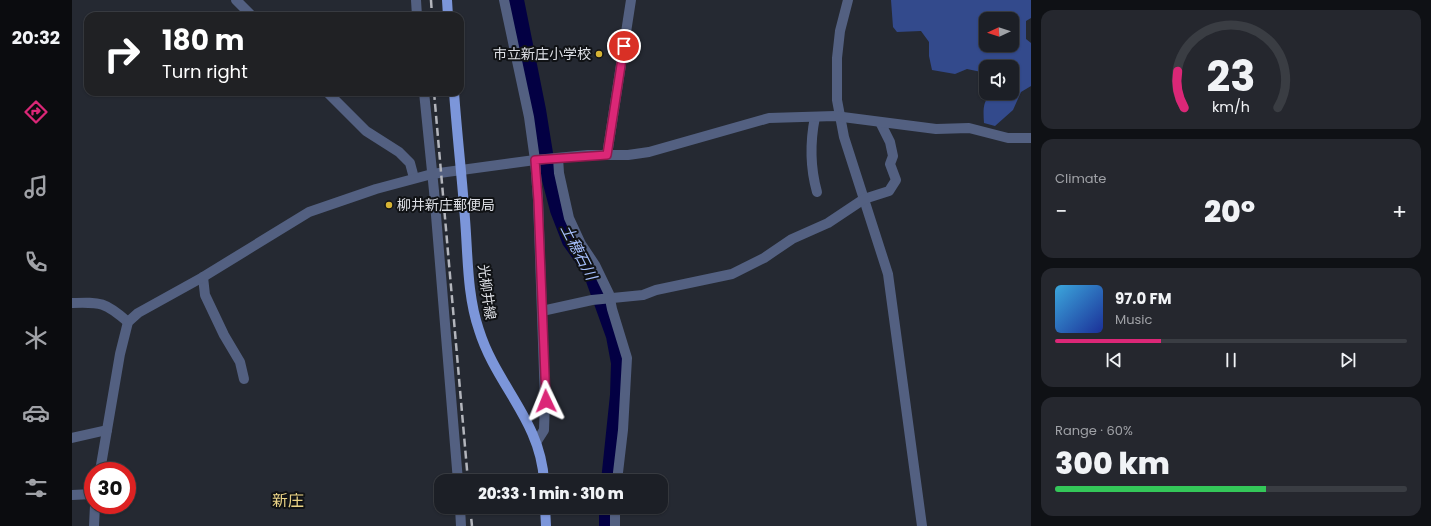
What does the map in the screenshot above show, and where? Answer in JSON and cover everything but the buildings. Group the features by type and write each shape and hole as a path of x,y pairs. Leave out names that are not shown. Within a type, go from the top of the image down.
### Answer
{"main road":[{"path":"447,0 448,12"},
{"name":"光柳井線","path":"454,96 462,171 469,280 478,329 495,370 531,427 542,457 543,474"},
{"path":"545,514 546,526"}],"street":[{"path":"236,0 248,12"},
{"path":"416,0 417,12"},
{"path":"504,0 537,160 546,401 544,430 537,441"},
{"path":"607,155 631,0"},
{"path":"848,0 840,31 837,58 840,117 844,137 888,274 893,295 904,396 922,526"},
{"path":"331,96 366,131 399,152 410,163 414,178"},
{"path":"424,96 457,474"},
{"path":"815,117 811,139 813,178 817,192"},
{"path":"102,462 120,354 128,322 138,313 203,277 308,212 414,178 432,174 555,158 628,155 649,152 762,119 840,117 936,129 969,128 1008,138 1031,138"},
{"path":"542,312 592,300 643,295 656,290 732,274 764,258 792,239 828,223 864,199 889,191 896,180 890,164 893,156 890,142 880,122"},
{"path":"555,158 569,218 581,244 595,265 609,298 624,342 628,368 618,474"},
{"path":"203,277 206,295 224,335 240,362 244,379"},
{"path":"72,303 97,302 106,305 128,322"},
{"path":"72,438 107,430"},
{"path":"72,495 84,494"},
{"path":"94,526 95,514"},
{"path":"460,514 461,526"},
{"path":"615,514 615,526"}],"shaded area":[{"path":"891,0 1031,0 1031,18 1026,21 1026,39 1031,43 1031,86 1021,92 1019,96 1019,60 979,60 979,72 967,69 955,74 932,70 929,56 929,42 921,31 897,32 893,27"},
{"path":"987,100 1017,100 1013,110 995,126 984,123 985,103"}],"waterway":[{"name":"土穂石川","path":"516,0 538,110 548,172 558,210 570,241 590,269 614,336 619,363 618,395 610,474"},
{"name":"土穂石川","path":"607,514 607,526"}],"railway":[{"path":"431,0 432,12"},
{"path":"434,96 467,474"},
{"path":"471,514 472,526"}],"place":[{"name":"市立新庄小学校","path":"599,54"},
{"name":"柳井新庄郵便局","path":"389,205"}],"district":[{"name":"新庄","path":"288,500"}],"route":[{"path":"546,401 535,160 588,155 607,155 624,46"}]}
